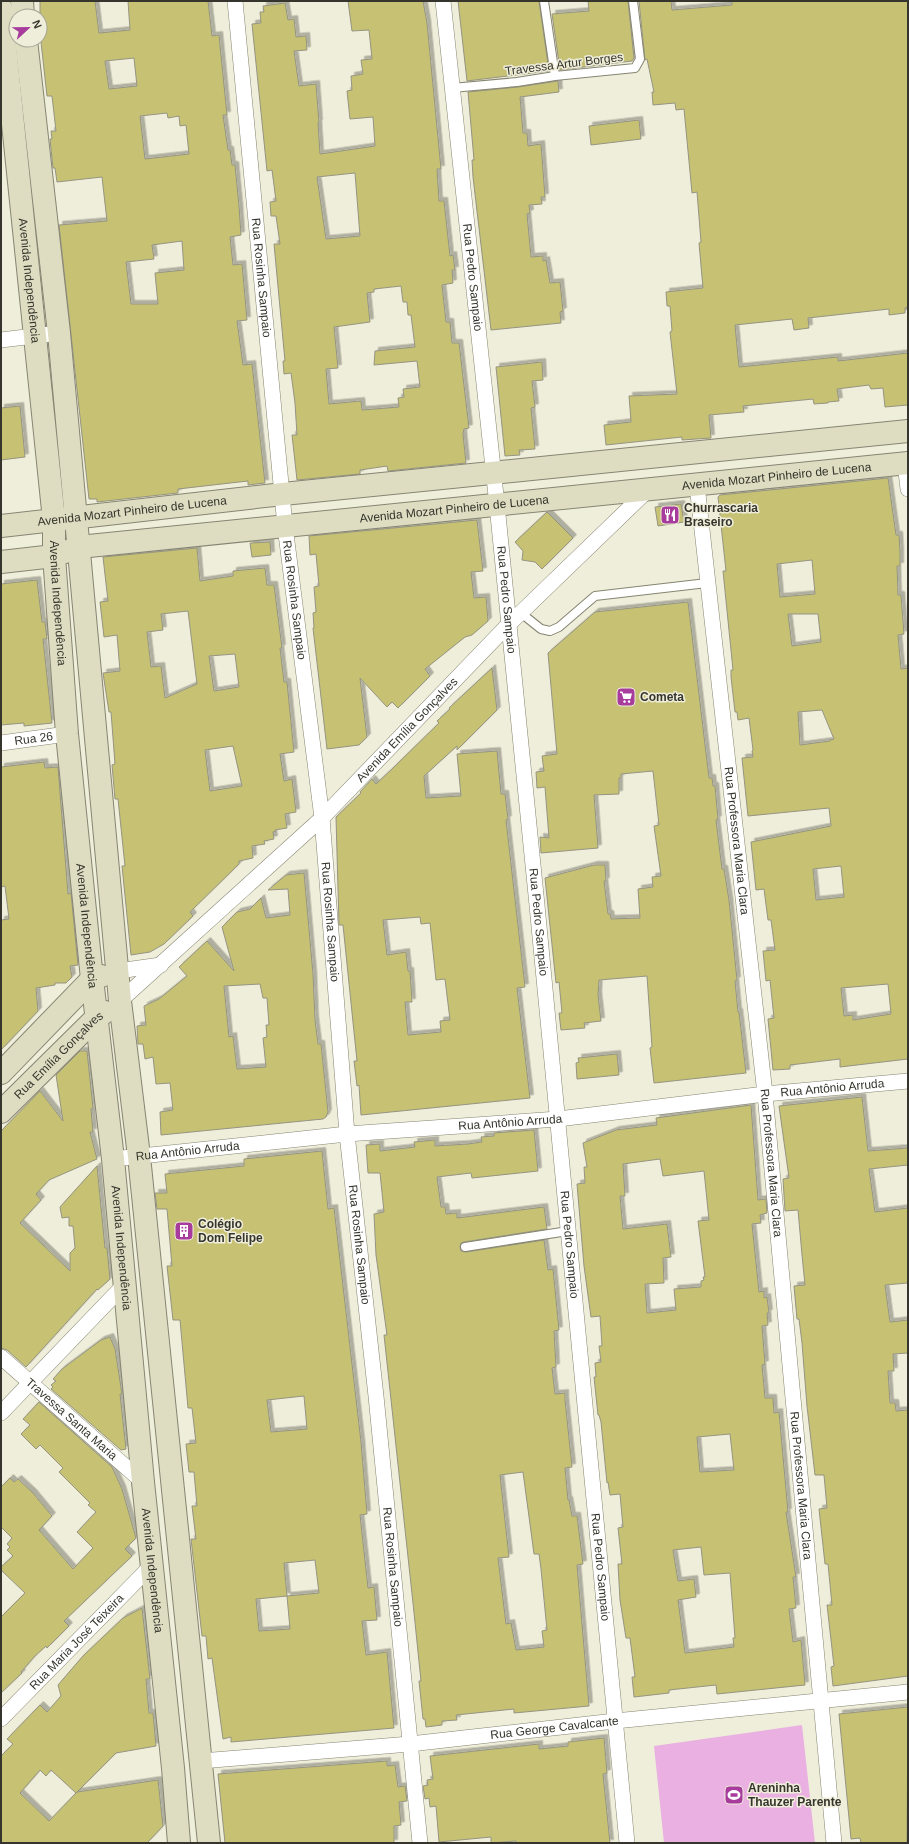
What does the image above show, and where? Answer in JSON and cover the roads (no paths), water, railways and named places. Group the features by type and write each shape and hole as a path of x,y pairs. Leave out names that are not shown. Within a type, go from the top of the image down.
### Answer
{"main road":[{"name":"Avenida Independência","path":"1,8 24,116 59,333 120,1001 139,1156 208,1843"},
{"name":"Avenida Independência","path":"26,48 24,116 35,336 54,520 54,556 67,734 96,1018 113,1159 143,1482 173,1768 177,1841"},
{"name":"Avenida Mozart Pinheiro de Lucena","path":"1,526 283,494 908,431"},
{"path":"863,436 866,467"},
{"name":"Avenida Mozart Pinheiro de Lucena","path":"1,562 54,556 79,547 907,463"},
{"path":"1,1073 92,979 118,971"},
{"name":"Rua Emília Gonçalves","path":"1,1112 96,1018 120,1001"}],"street":[{"name":"Rua Rosinha Sampaio","path":"235,1 285,526 322,818 347,1134 376,1396 420,1843"},
{"name":"Rua Pedro Sampaio","path":"443,1 497,505 628,1843"},
{"path":"1,340 59,333"},
{"path":"907,463 908,489"},
{"name":"Rua Professora Maria Clara","path":"697,485 764,1094 834,1843"},
{"name":"Avenida Emília Gonçalves","path":"120,1001 322,818 508,625 648,490"},
{"name":"Rua 26","path":"1,743 67,734"},
{"path":"118,971 161,965"},
{"name":"Rua Antônio Arruda","path":"113,1159 347,1134 558,1119 764,1094 908,1081"},
{"path":"1,1413 125,1284"},
{"name":"Travessa Santa Maria","path":"1,1357 143,1482"},
{"name":"Rua Maria José Teixeira","path":"1,1719 152,1566"},
{"name":"Rua George Cavalcante","path":"200,1761 410,1744 615,1721 908,1692"}],"lane":[{"path":"544,1 555,76"},
{"name":"Travessa Artur Borges","path":"452,88 635,68 640,59 633,1"},
{"path":"521,613 541,629 550,631 559,627 595,596 707,583"},
{"path":"465,1247 568,1231"}],"place":[{"name":"Churrascaria Braseiro","path":"670,515"},
{"name":"Cometa","path":"626,697"},
{"name":"Colégio Dom Felipe","path":"184,1231"},
{"name":"Areninha Thauzer Parente","path":"734,1795"}]}
